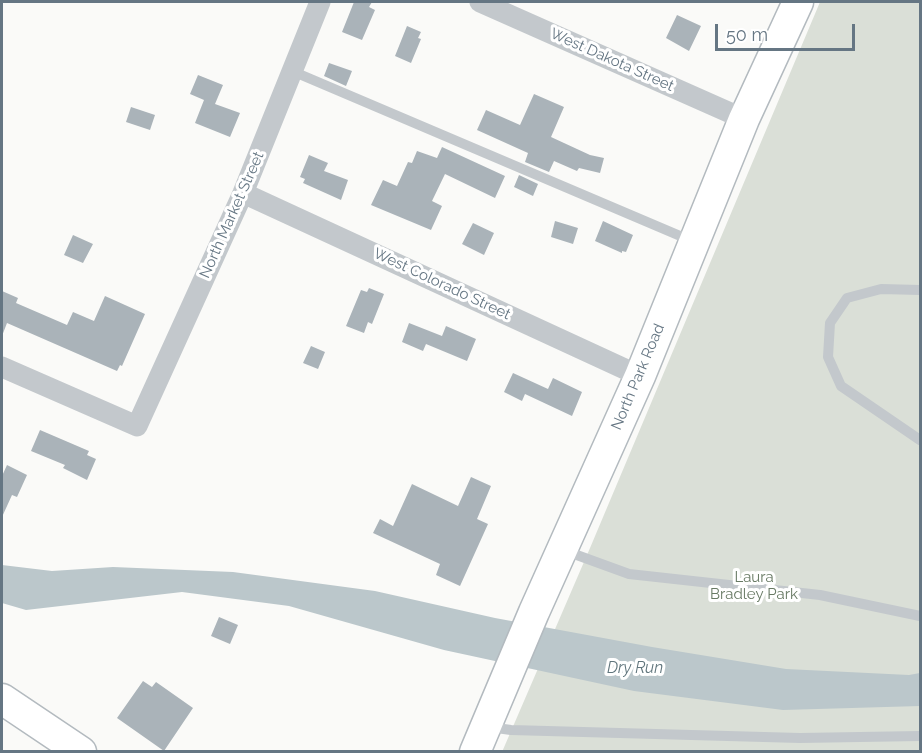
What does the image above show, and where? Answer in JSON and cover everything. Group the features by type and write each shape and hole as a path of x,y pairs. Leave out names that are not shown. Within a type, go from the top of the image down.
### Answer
{"street":[{"name":"North Market Street","path":"2,367 137,426 243,193 320,2"},
{"name":"West Dakota Street","path":"480,2 744,119"},
{"name":"North Park Road","path":"481,739 534,612 640,376 744,119 798,2"},
{"name":"West Colorado Street","path":"243,193 640,376"},
{"path":"2,699 81,752"}],"lane":[{"path":"292,71 694,242"},
{"path":"921,290 881,289 847,298 830,323 828,357 841,386 921,440"},
{"path":"562,550 629,574 820,595 921,616"},
{"path":"481,739 511,730 800,738 921,736"}],"green space":[{"name":"Laura Bradley Park","path":"820,2 920,2 920,751 502,752 590,548"}],"water":[{"name":"Dry Run","path":"2,565 52,571 113,567 233,572 375,591 495,618 786,669 909,675 920,673 920,706 783,710 634,691 444,650 289,606 182,592 26,610 2,603"}],"building":[{"path":"354,2 372,2 369,7 375,10 362,40 342,32"},
{"path":"677,15 701,26 689,51 666,38"},
{"path":"407,26 421,32 418,38 421,39 411,63 395,56"},
{"path":"329,63 352,71 346,86 324,76"},
{"path":"198,75 223,85 215,104 240,113 230,137 195,123 204,100 190,94"},
{"path":"534,94 564,107 551,137 590,155 604,158 600,173 579,168 577,171 554,161 549,172 525,162 528,153 477,130 486,110 520,125"},
{"path":"131,107 155,115 150,130 126,122"},
{"path":"442,147 505,176 495,198 445,174 432,201 442,206 431,230 371,205 383,180 397,186 408,162 412,163 417,151 437,158"},
{"path":"309,155 328,163 324,171 348,180 341,200 303,183 305,179 300,177"},
{"path":"519,175 538,184 533,196 514,187"},
{"path":"555,221 578,228 573,244 551,237"},
{"path":"603,221 633,235 626,252 622,251 622,253 595,241"},
{"path":"473,223 494,233 484,255 462,244"},
{"path":"73,235 93,244 83,263 64,255"},
{"path":"369,288 384,294 372,324 368,322 364,333 346,326 361,290 367,292"},
{"path":"2,291 18,298 16,303 67,325 73,312 94,321 105,296 145,314 122,366 120,365 117,371 7,323 2,336"},
{"path":"409,323 442,336 446,326 476,339 467,361 426,344 423,351 402,342"},
{"path":"311,346 325,352 318,369 303,363"},
{"path":"513,373 548,389 553,378 582,392 572,416 525,394 522,401 504,392"},
{"path":"40,430 89,451 87,455 96,459 87,480 63,468 65,465 31,451"},
{"path":"7,465 27,475 17,497 12,495 2,517 2,476"},
{"path":"471,477 491,486 477,519 488,524 460,586 436,575 440,564 373,533 380,519 393,526 412,484 458,506"},
{"path":"219,617 238,625 230,644 211,636"},
{"path":"143,681 152,687 156,682 193,708 164,751 117,718"}]}
